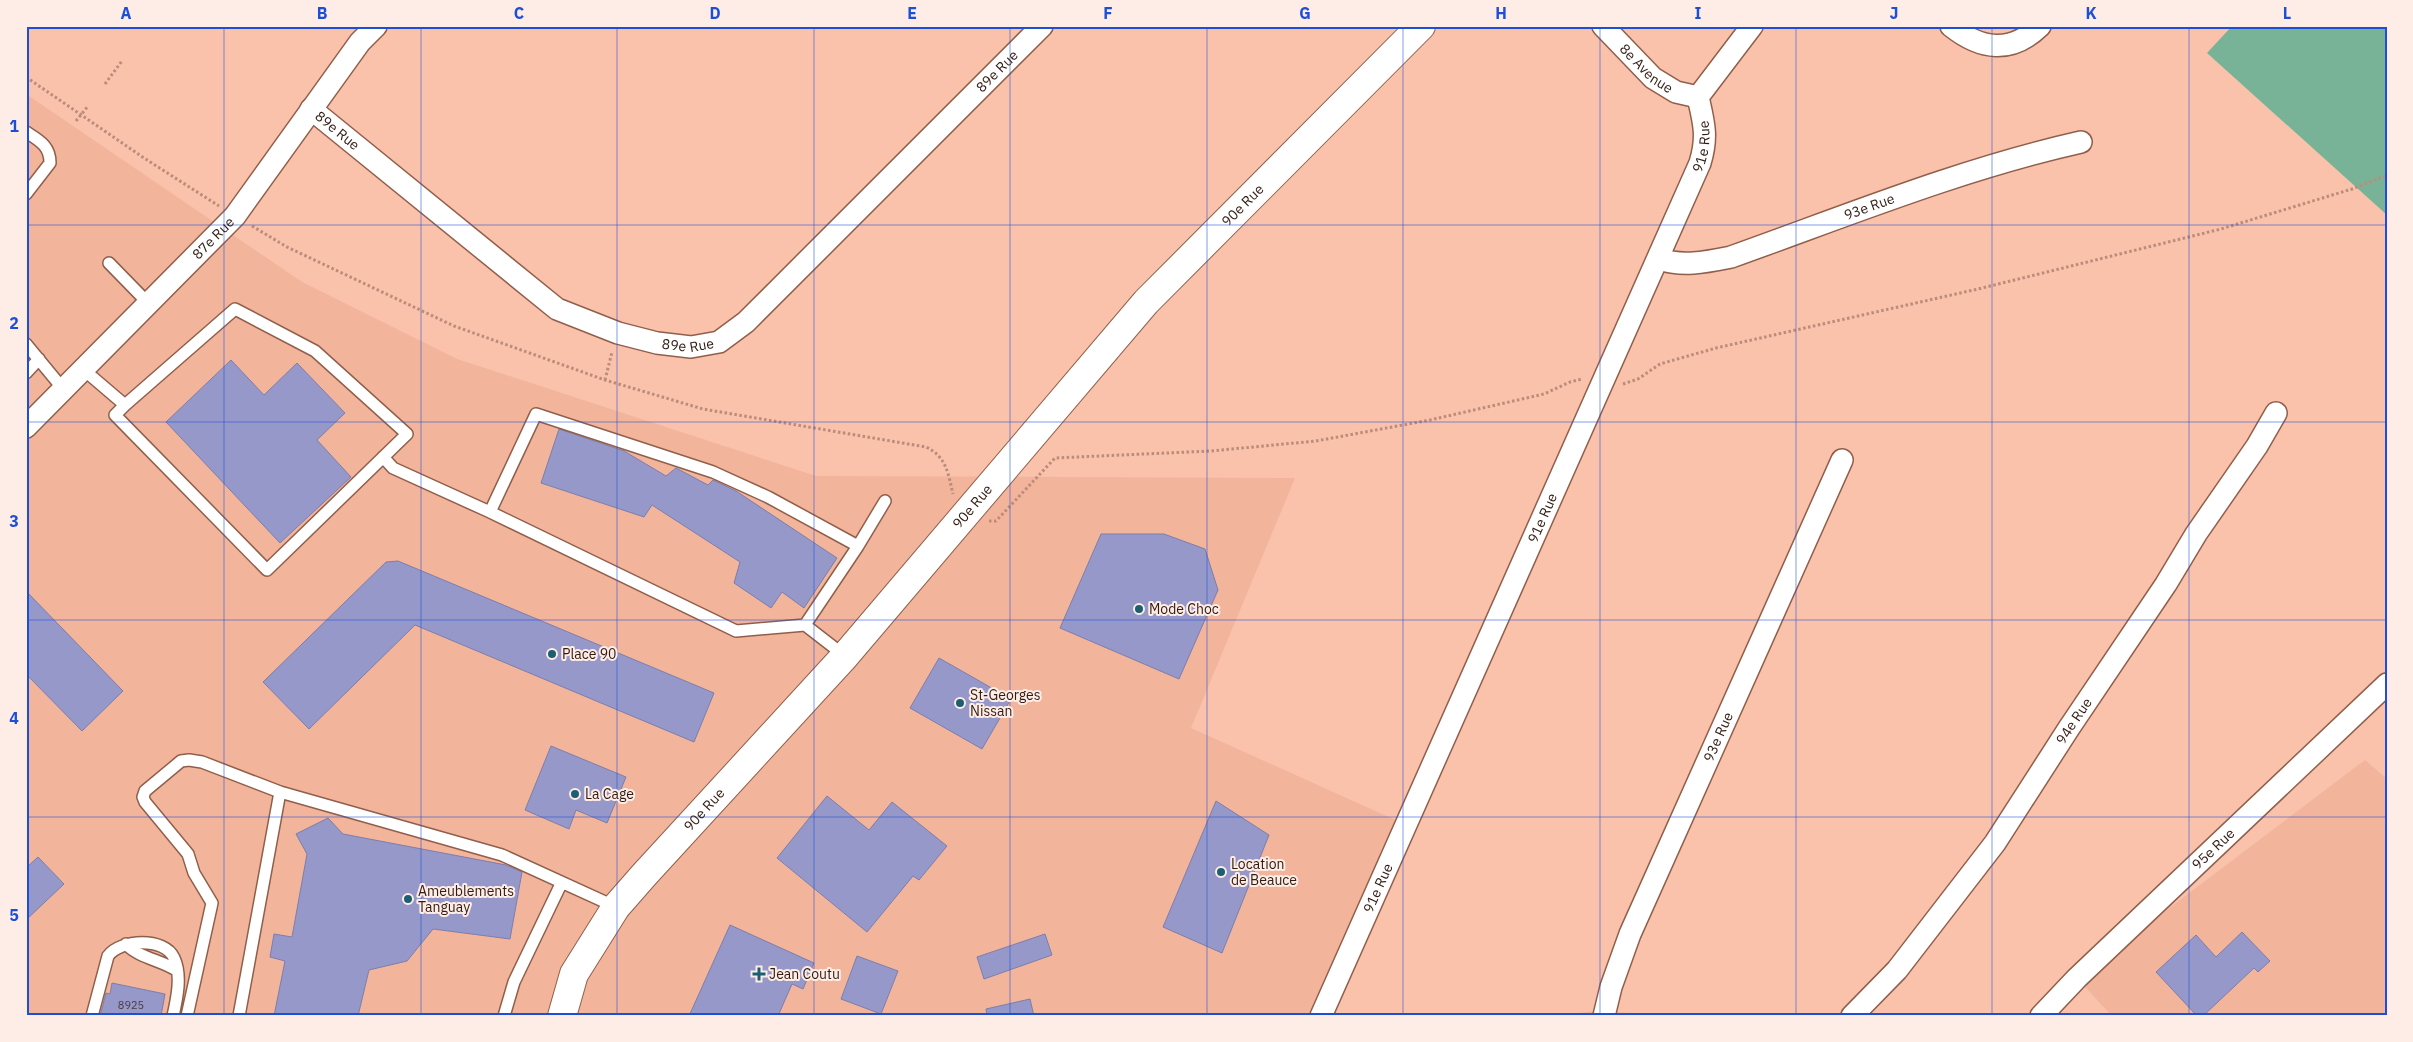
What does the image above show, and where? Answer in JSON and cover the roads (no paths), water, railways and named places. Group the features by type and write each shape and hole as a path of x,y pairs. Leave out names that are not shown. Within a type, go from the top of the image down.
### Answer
{"street":[{"name":"87e Rue","path":"26,427 235,216 360,42 376,26"},
{"name":"89e Rue","path":"311,109 557,309 618,333 657,343 691,347 719,342 746,322 1042,26"},
{"name":"90e Rue","path":"562,1016 574,974 616,908 845,656 1146,302 1421,26"},
{"name":"8e Avenue","path":"1603,26 1653,78 1676,92 1698,97"},
{"path":"1698,97 1752,26"},
{"path":"1951,26 1967,38 1987,46 2011,45 2032,34 2040,26"},
{"name":"91e Rue","path":"1321,1016 1700,163 1705,145 1705,128 1698,97"},
{"name":"93e Rue","path":"1658,258 1672,263 1699,263 1731,257 1970,172 2040,151 2081,142"},
{"name":"94e Rue","path":"1852,1016 1897,970 1994,843 2166,584 2196,534 2257,446 2276,413"},
{"name":"93e Rue","path":"1604,1016 1611,987 1630,934 1842,460"},
{"name":"95e Rue","path":"2041,1016 2077,978 2387,684"}],"lane":[{"path":"26,132 45,144 50,158 50,163 26,194"},
{"path":"109,263 149,304"},
{"path":"235,309 315,351 407,434 267,570 114,415 125,405 235,309"},
{"path":"26,344 64,390"},
{"path":"26,373 39,360"},
{"path":"84,370 125,405"},
{"path":"490,512 536,414 713,472 768,497 858,546"},
{"path":"383,457 393,468 490,512 736,631 806,625 845,656"},
{"path":"806,625 858,546 885,500"},
{"path":"187,1016 212,903 194,872 188,854 145,802 143,797 145,791 181,761 202,762 280,792 502,855 616,908"},
{"path":"240,1016 280,792"},
{"path":"504,1016 514,982 561,884"},
{"path":"92,1016 108,956 113,950 126,944 146,943 168,951 174,957 177,992 173,1016"}],"place":[{"name":"Mode Choc","path":"1139,609"},
{"name":"Place 90","path":"552,654"},
{"name":"St-Georges Nissan","path":"960,703"},
{"name":"La Cage","path":"575,794"},
{"name":"Location de Beauce","path":"1221,872"},
{"name":"Ameublements Tanguay","path":"408,899"},
{"name":"Jean Coutu","path":"759,974"}]}
